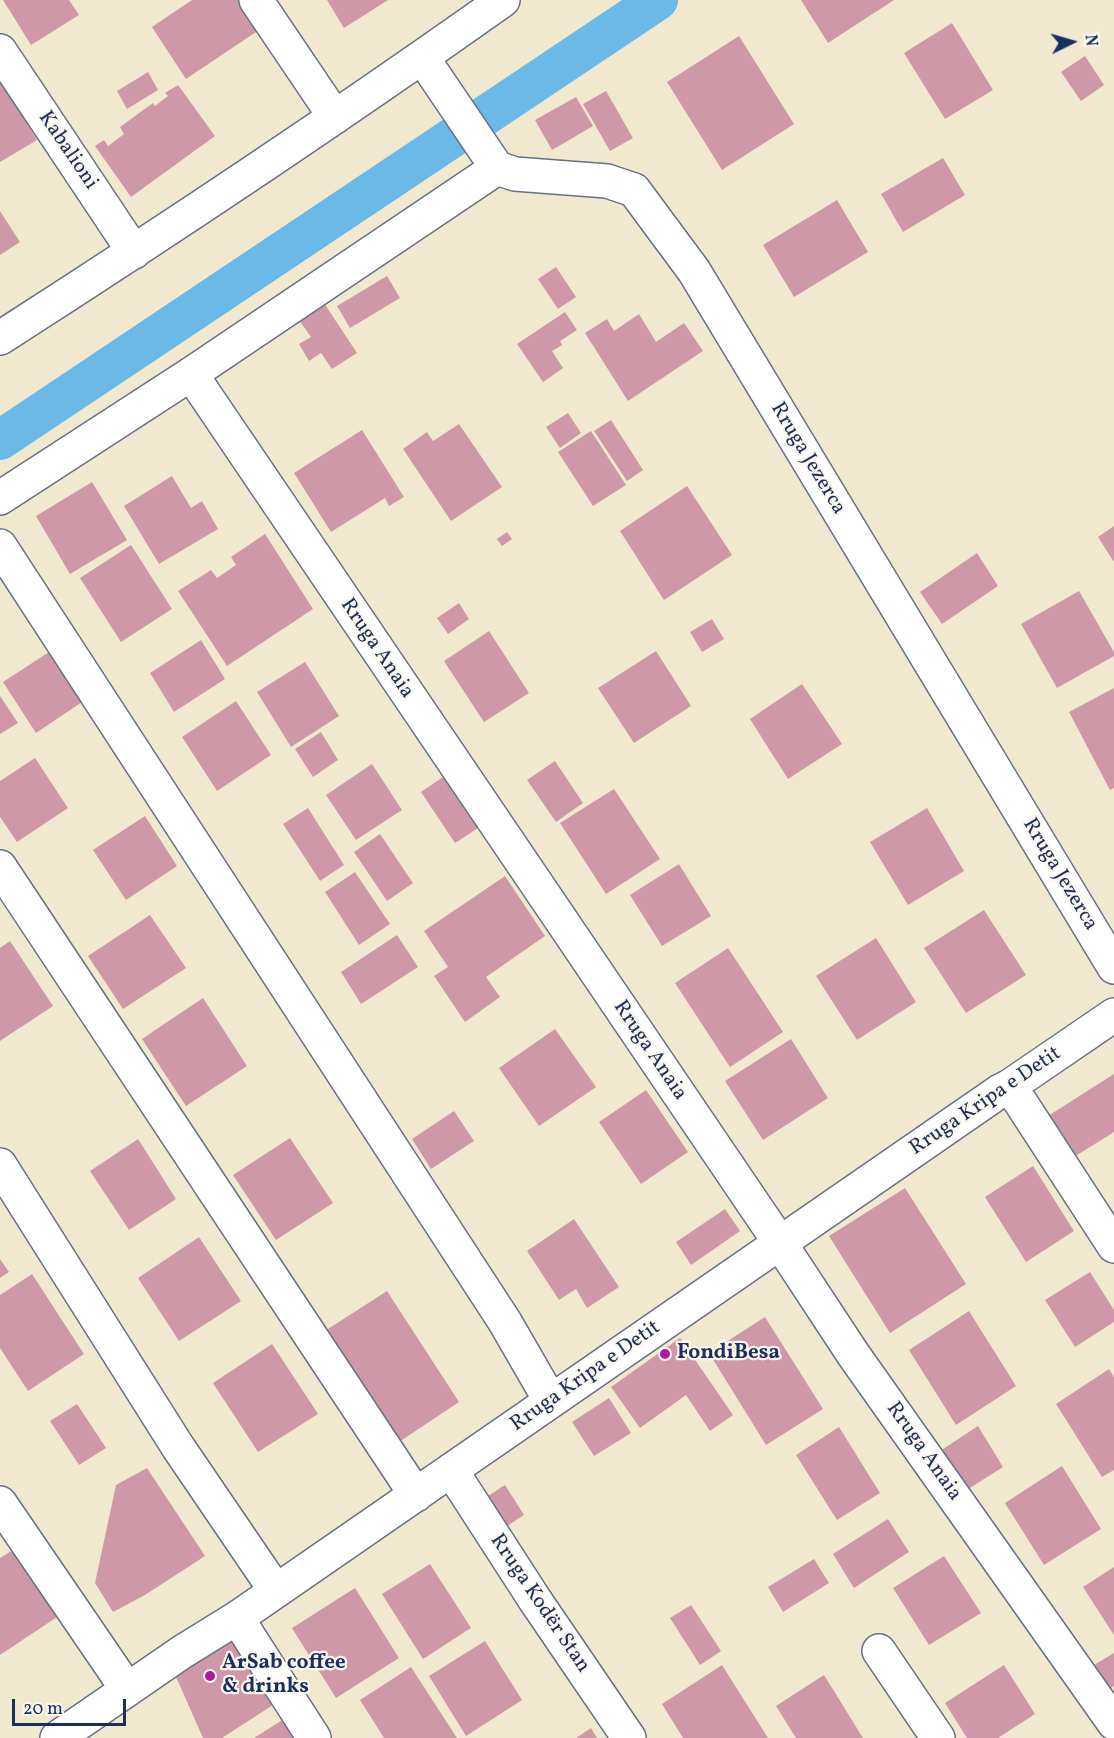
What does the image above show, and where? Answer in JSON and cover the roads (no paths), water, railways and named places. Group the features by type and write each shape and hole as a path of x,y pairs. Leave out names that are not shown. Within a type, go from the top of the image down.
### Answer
{"street":[{"path":"256,0 335,117"},
{"path":"0,338 134,252 335,117 503,0"},
{"name":"Kabalioni","path":"0,51 134,252"},
{"path":"0,498 191,375 491,161 422,57"},
{"name":"Rruga Jezerca","path":"491,161 515,174 607,181 633,190 694,271 1114,967"},
{"name":"Rruga Anaia","path":"191,375 860,1364 1114,1723"},
{"path":"0,546 498,1312 550,1400"},
{"path":"0,867 416,1495"},
{"name":"Rruga Kripa e Detit","path":"57,1738 182,1652 237,1618 550,1400 1114,1015"},
{"path":"1011,1086 1114,1246"},
{"path":"0,1165 178,1447 276,1591"},
{"name":"Rruga Kodër Stan","path":"451,1470 535,1600 629,1738"},
{"path":"0,1503 128,1689"},
{"path":"237,1618 314,1738"},
{"path":"879,1652 938,1738"}],"waterway":[{"path":"0,440 658,0"}],"place":[{"name":"FondiBesa","path":"665,1354"},
{"name":"ArSab coffee & drinks","path":"210,1676"}]}
